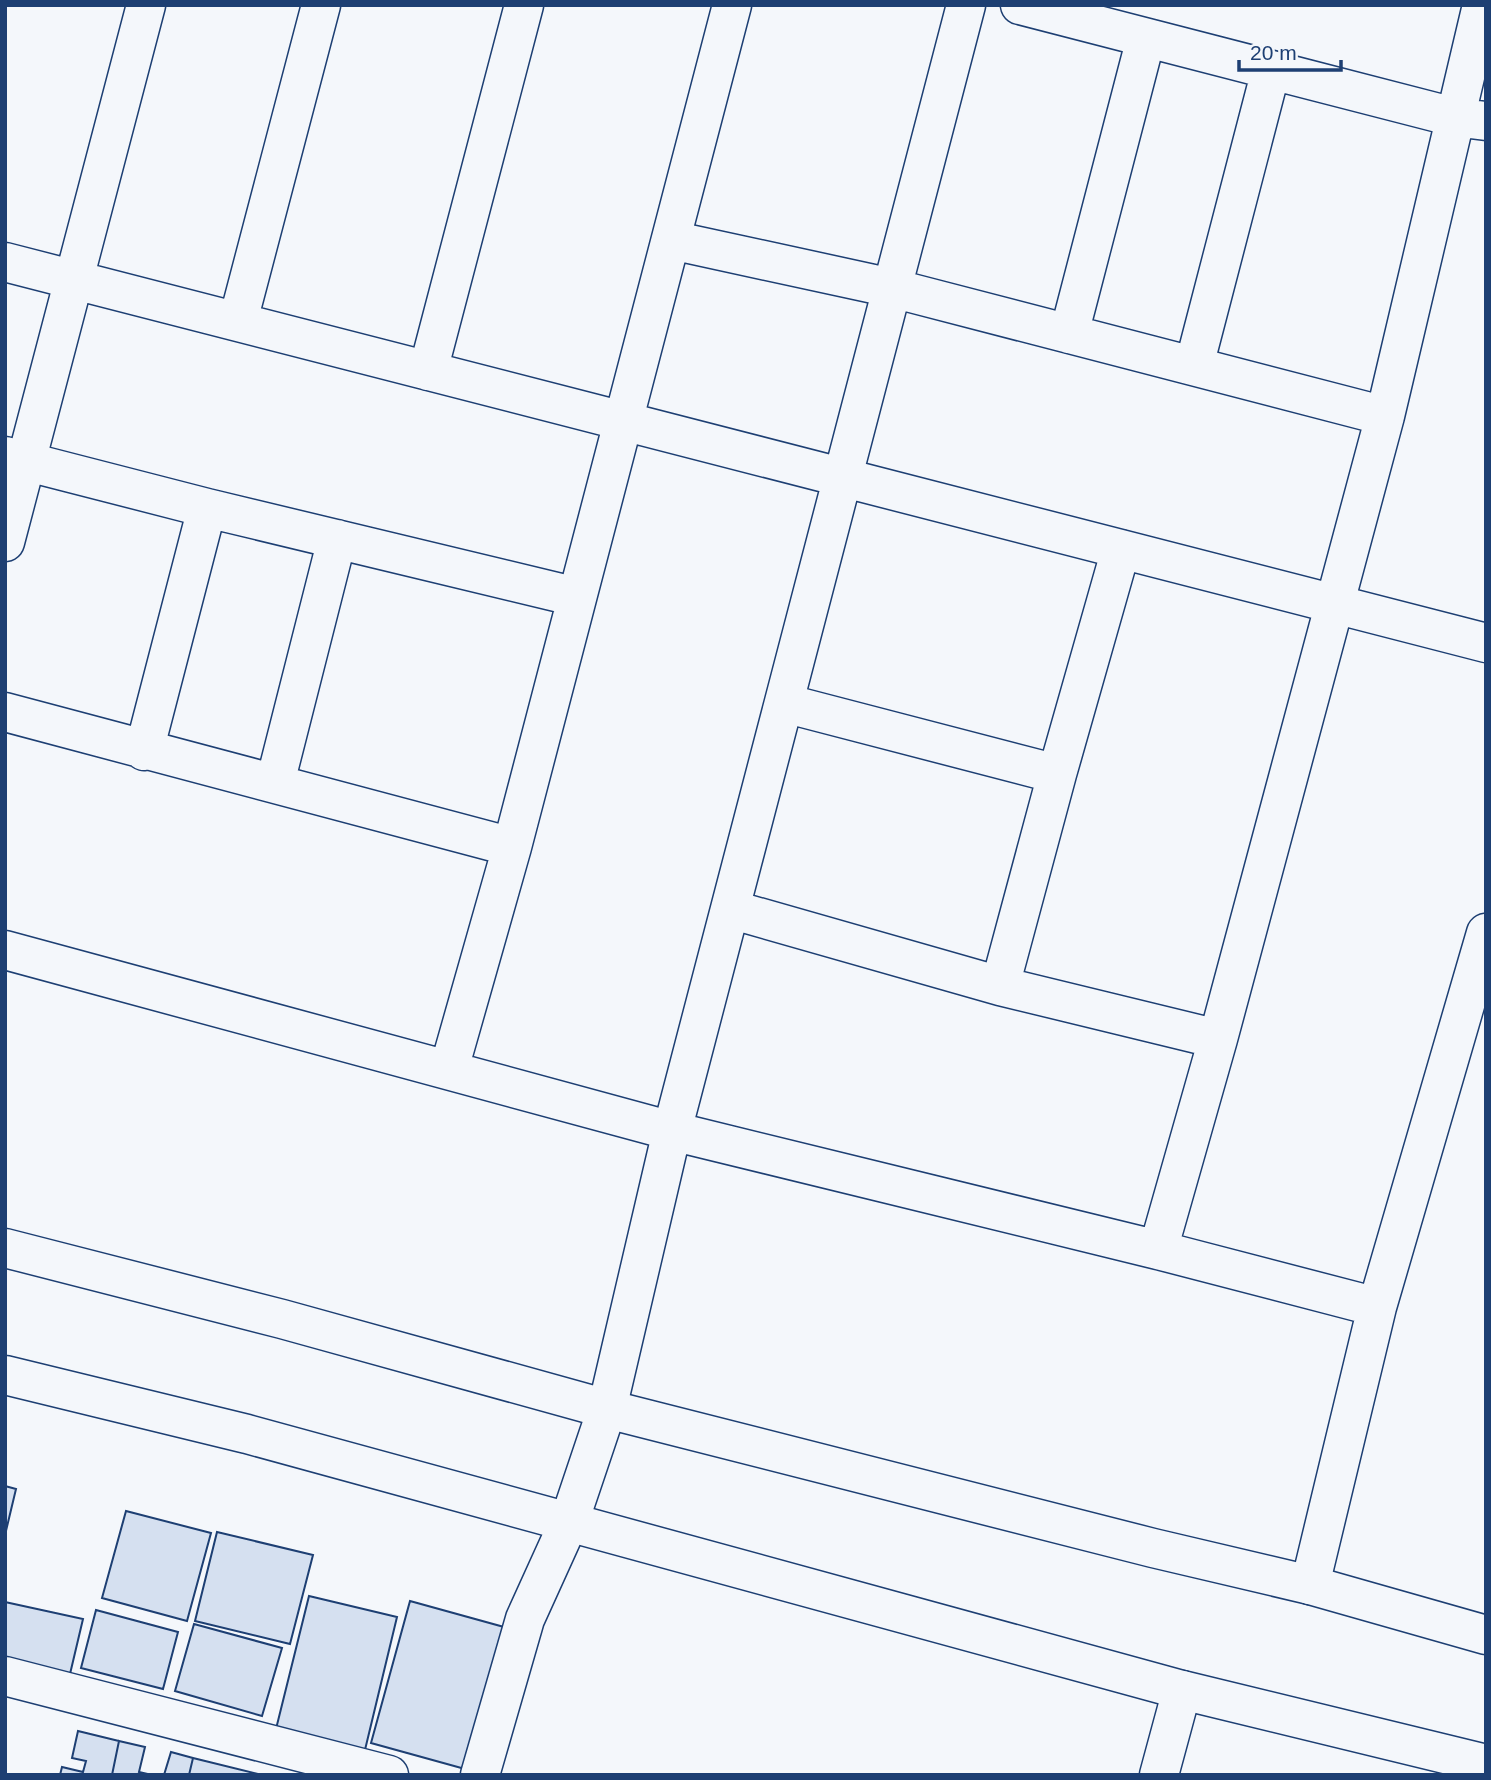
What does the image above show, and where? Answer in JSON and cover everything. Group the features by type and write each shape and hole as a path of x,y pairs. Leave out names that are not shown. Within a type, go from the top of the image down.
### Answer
{"street":[{"path":"5,542 16,458 74,279 146,5"},
{"path":"238,321 321,5"},
{"path":"428,371 524,5"},
{"path":"449,1069 512,847 732,5"},
{"path":"480,1775 525,1619 569,1522 607,1409 672,1131 966,5"},
{"path":"1020,5 1470,119"},
{"path":"1158,1250 1218,1039 1385,416 1470,119 1482,5"},
{"path":"1069,334 1146,38"},
{"path":"1194,366 1271,70"},
{"path":"671,240 892,288 1385,416"},
{"path":"5,261 1486,643"},
{"path":"16,458 207,508 577,597"},
{"path":"144,751 207,508"},
{"path":"275,783 337,539"},
{"path":"1000,986 1121,549"},
{"path":"784,703 1057,774"},
{"path":"5,712 512,847"},
{"path":"730,909 1000,986 1218,1039"},
{"path":"1311,1585 1377,1307 1486,933"},
{"path":"5,950 672,1131 1158,1250 1377,1307"},
{"path":"5,1248 282,1319 607,1409 1153,1548 1311,1585 1486,1635"},
{"path":"5,1376 247,1434 1182,1690 1486,1765"},
{"path":"6,1681 389,1775"},
{"path":"1159,1775 1182,1690"}],"building":[{"path":"5,1486 16,1489 5,1535"},
{"path":"126,1511 211,1533 187,1621 102,1598"},
{"path":"217,1532 313,1555 290,1644 195,1621"},
{"path":"309,1596 397,1617 364,1754 275,1733"},
{"path":"410,1601 504,1627 465,1769 371,1743"},
{"path":"5,1602 83,1619 70,1674 5,1659"},
{"path":"96,1610 178,1632 163,1689 81,1668"},
{"path":"194,1624 282,1648 262,1716 175,1691"},
{"path":"78,1731 119,1741 112,1775 60,1775 62,1767 83,1772 86,1761 72,1758"},
{"path":"119,1741 145,1747 139,1772 152,1775 112,1775"},
{"path":"171,1752 193,1758 189,1775 164,1775"},
{"path":"193,1758 262,1775 189,1775"}]}
